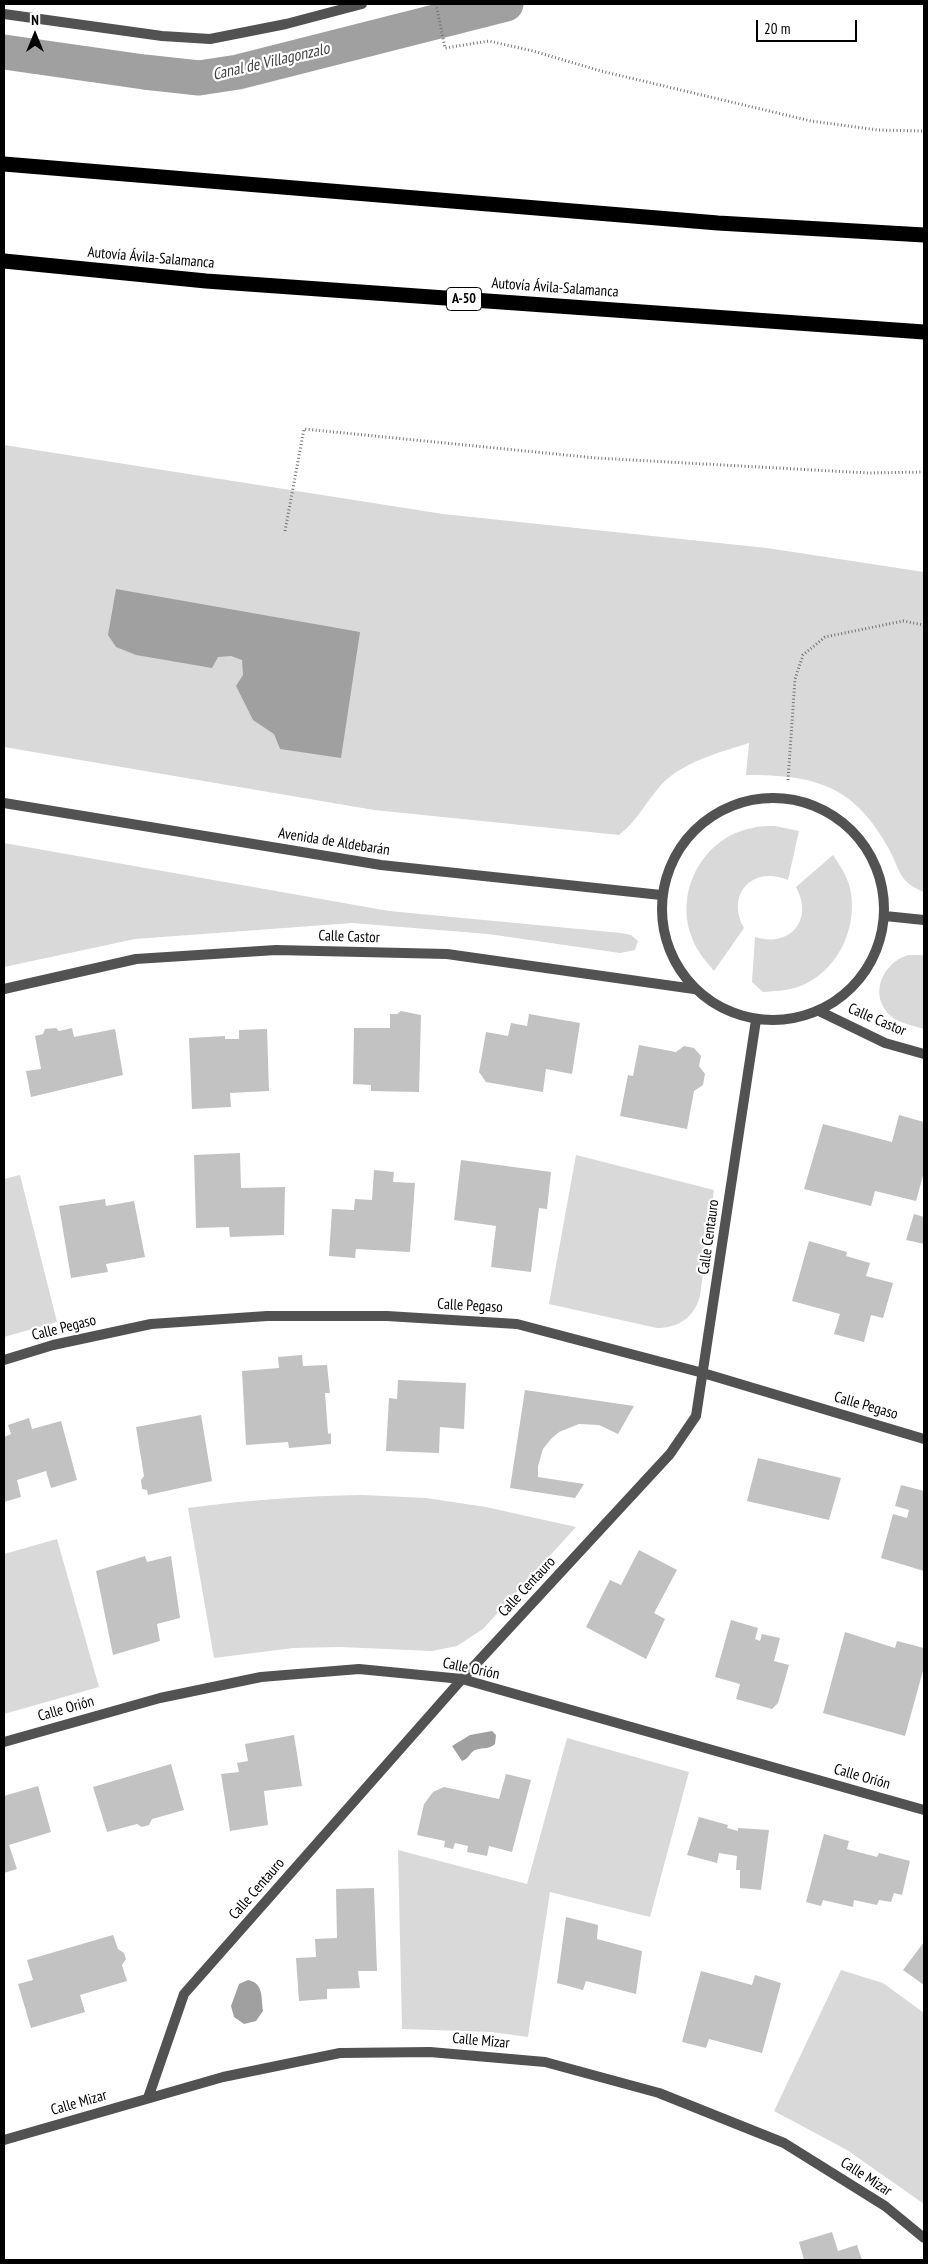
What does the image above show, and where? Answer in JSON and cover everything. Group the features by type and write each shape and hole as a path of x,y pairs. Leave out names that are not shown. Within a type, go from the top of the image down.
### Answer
{"highway":[{"path":"4,164 718,223 924,235"},
{"name":"Autovía Ávila-Salamanca","path":"4,262 206,281 924,332"}],"street":[{"path":"4,14 162,36 210,39 286,24 362,4"},
{"path":"786,798 827,810 859,837 880,874 885,916 879,945 865,972 845,995 819,1011 788,1020 756,1020 723,1009 694,989 667,946 661,895 682,841 728,805 786,798"},
{"name":"Avenida de Aldebarán","path":"4,802 381,865 661,895"},
{"path":"885,916 924,920"},
{"name":"Calle Castor","path":"4,989 136,959 276,950 447,954 694,989"},
{"name":"Calle Castor","path":"819,1011 885,1043 924,1054"},
{"name":"Calle Centauro","path":"148,2098 184,1994 462,1679 670,1454 696,1416 756,1020"},
{"name":"Calle Pegaso","path":"4,1360 53,1345 151,1324 268,1316 387,1316 516,1324 703,1374 924,1439"},
{"name":"Calle Orión","path":"4,1742 160,1698 261,1677 359,1669 462,1679 924,1810"},
{"name":"Calle Mizar","path":"4,2140 223,2076 340,2053 430,2052 545,2062 659,2093 784,2143 885,2206 924,2238"}],"path":[{"path":"436,4 445,48 489,41 533,50 600,71 811,121 878,130 924,131"},
{"path":"285,532 304,429 596,458 868,473 924,472"},
{"path":"788,780 796,679 803,655 825,637 903,621 924,625"}],"shaded area":[{"path":"4,445 443,514 767,548 924,572 924,892 905,880 876,827 862,810 847,797 830,788 812,782 793,778 746,775 749,743 702,759 670,777 656,791 631,824 619,835 374,810 4,747"},
{"path":"116,589 360,632 341,758 280,749 274,734 253,720 236,686 243,675 242,660 231,656 218,657 212,668 136,655 116,647 108,635"},
{"path":"775,826 799,831 788,880 775,876 764,876 746,886 740,894 738,904 739,916 744,928 714,971 698,950 691,935 687,918 687,901 691,884 707,854 720,842 735,833 752,828"},
{"path":"4,843 389,911 621,933 631,935 638,941 635,950 620,953 488,934 352,923 135,939 4,967"},
{"path":"833,855 847,878 851,893 852,908 850,922 841,950 833,962 811,981 794,988 763,992 752,982 755,937 779,938 788,935 795,928 800,920 802,910 801,899 796,887"},
{"path":"908,955 924,955 924,1029 895,1019 886,1011 879,993 880,983 890,966"},
{"path":"576,1155 714,1190 700,1296 694,1310 678,1324 657,1328 549,1304"},
{"path":"20,1175 57,1322 4,1337 4,1179"},
{"path":"363,1495 426,1498 486,1507 576,1527 483,1629 457,1646 432,1651 340,1647 293,1648 214,1658 188,1508 275,1499"},
{"path":"57,1539 99,1687 4,1714 4,1554"},
{"path":"492,1731 496,1735 495,1744 475,1750 462,1761 452,1746 470,1735"},
{"path":"567,1738 689,1772 650,1917 550,1892 528,2037 491,2032 402,2029 398,1850 527,1884"},
{"path":"841,1970 883,1983 924,2013 924,2204 847,2150 774,2111"},
{"path":"248,1980 257,1984 261,1992 263,2011 256,2021 244,2024 234,2017 231,2006 239,1984"}],"building":[{"path":"401,1011 421,1015 419,1092 371,1091 371,1085 353,1084 354,1028 390,1028 390,1014 397,1014"},
{"path":"529,1014 580,1023 572,1074 546,1069 543,1092 486,1082 479,1072 486,1032 508,1036 511,1023 527,1026"},
{"path":"56,1028 59,1031 72,1028 74,1037 115,1029 123,1075 31,1097 26,1071 41,1069 35,1036 43,1034 45,1029"},
{"path":"267,1029 269,1091 230,1093 231,1107 192,1109 189,1038 225,1036 225,1039 239,1039 239,1030"},
{"path":"639,1045 676,1052 684,1046 694,1048 701,1056 699,1066 705,1074 703,1085 694,1091 687,1129 620,1116 628,1075 633,1076"},
{"path":"899,1115 924,1122 924,1172 916,1201 875,1191 871,1206 804,1189 823,1124 892,1142"},
{"path":"240,1153 241,1188 285,1187 284,1235 230,1237 229,1227 196,1228 194,1155"},
{"path":"461,1160 551,1172 547,1209 539,1208 531,1272 491,1267 496,1226 454,1220"},
{"path":"374,1170 394,1172 393,1182 415,1183 410,1252 356,1249 355,1258 329,1256 332,1209 354,1210 355,1199 372,1200"},
{"path":"105,1199 106,1206 134,1201 145,1257 106,1264 108,1272 71,1278 59,1206"},
{"path":"914,1214 924,1217 924,1244 906,1240"},
{"path":"809,1241 847,1252 846,1256 870,1263 866,1276 893,1283 883,1318 871,1315 864,1342 834,1334 840,1314 792,1301"},
{"path":"302,1355 303,1366 327,1365 330,1393 325,1393 328,1434 331,1433 331,1444 289,1448 288,1442 246,1445 242,1371 279,1368 278,1357"},
{"path":"398,1380 466,1383 464,1429 440,1427 439,1453 386,1451 389,1398 397,1399"},
{"path":"525,1390 634,1406 618,1434 599,1425 579,1424 559,1432 543,1449 538,1466 538,1477 584,1484 575,1498 510,1488"},
{"path":"201,1415 212,1481 148,1495 147,1490 142,1489 141,1480 144,1476 136,1427"},
{"path":"29,1418 32,1429 61,1421 77,1480 51,1488 46,1471 17,1480 21,1497 4,1502 4,1437 11,1434 8,1425"},
{"path":"758,1458 841,1478 829,1520 747,1501"},
{"path":"901,1485 924,1491 924,1571 881,1558 893,1514 907,1518 909,1510 895,1506"},
{"path":"639,1550 677,1570 654,1613 665,1619 646,1659 586,1627 610,1580 621,1585"},
{"path":"145,1556 147,1562 171,1556 180,1618 157,1624 160,1641 113,1655 96,1571"},
{"path":"731,1620 758,1628 755,1639 760,1641 762,1634 780,1638 774,1661 789,1665 778,1703 772,1709 736,1699 740,1684 715,1677"},
{"path":"845,1632 895,1648 897,1641 924,1648 924,1667 905,1736 823,1713"},
{"path":"294,1735 302,1786 264,1791 268,1825 230,1831 221,1774 239,1772 237,1763 248,1761 245,1744"},
{"path":"171,1764 184,1810 152,1819 149,1825 142,1827 137,1824 107,1832 93,1787"},
{"path":"506,1774 531,1780 512,1852 489,1846 487,1856 467,1852 468,1846 455,1843 453,1849 444,1847 445,1841 417,1835 424,1804 433,1792 444,1787 499,1799"},
{"path":"38,1786 51,1832 9,1845 17,1869 4,1873 4,1796"},
{"path":"699,1817 728,1825 727,1828 738,1831 738,1828 769,1830 761,1890 740,1888 740,1870 736,1870 737,1856 719,1853 717,1863 687,1855"},
{"path":"824,1834 849,1841 847,1849 877,1857 879,1853 910,1861 902,1895 894,1893 891,1902 879,1900 877,1905 854,1900 853,1907 823,1900 821,1906 806,1902"},
{"path":"374,1888 377,1971 358,1971 360,1988 327,1989 327,1999 299,2001 296,1958 316,1957 315,1939 337,1938 336,1889"},
{"path":"566,1917 598,1925 597,1939 642,1951 636,1994 586,1981 583,1990 557,1983"},
{"path":"113,1935 118,1949 124,1953 126,1959 122,1965 127,1981 80,1995 85,2012 31,2028 18,1984 33,1980 27,1960"},
{"path":"924,1942 924,1985 903,1970"},
{"path":"701,1971 752,1985 755,1975 781,1983 762,2053 709,2039 706,2048 682,2042"},
{"path":"832,2232 838,2251 857,2245 862,2260 804,2260 799,2242"}],"waterway":[{"name":"Canal de Villagonzalo","path":"4,52 199,78 238,72 506,4"}]}
